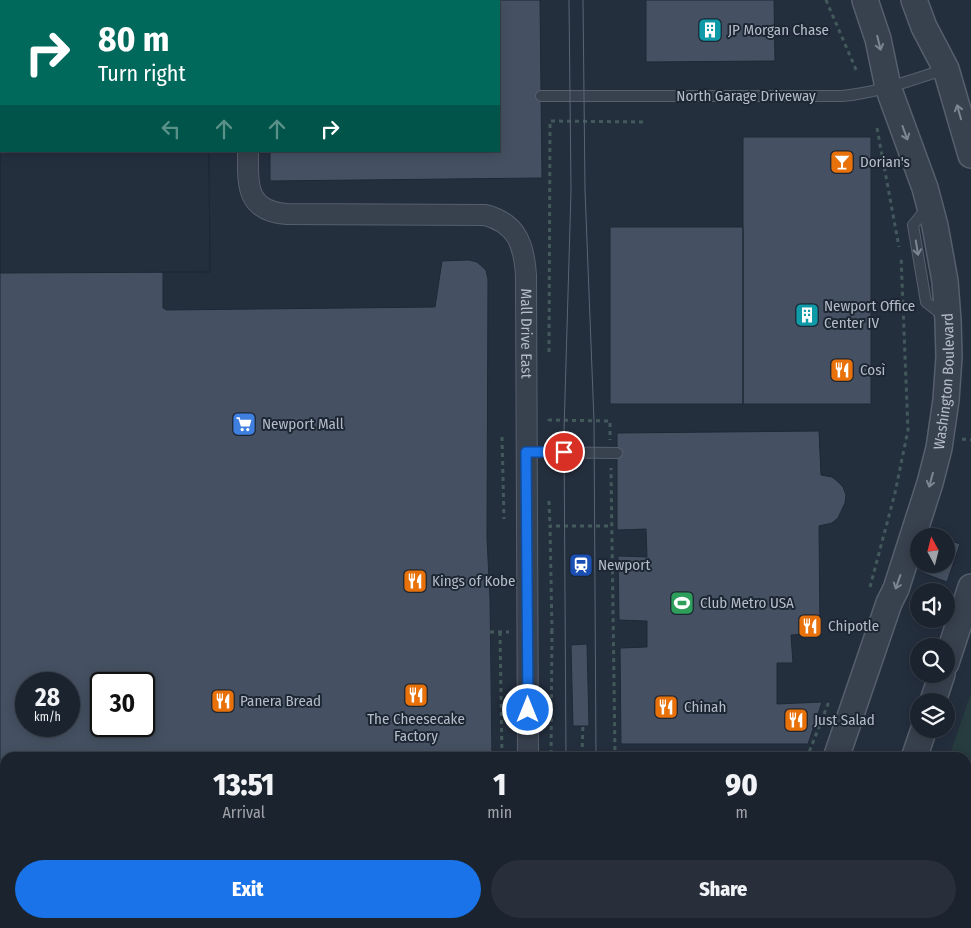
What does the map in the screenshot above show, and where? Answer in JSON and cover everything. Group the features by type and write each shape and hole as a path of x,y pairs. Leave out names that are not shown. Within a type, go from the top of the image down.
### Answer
{"street":[{"name":"Washington Boulevard","path":"838,752 889,603 896,589 930,483 939,448 946,400 948,320 942,262 930,206 888,87 878,39 865,0"},
{"path":"914,0 924,27 946,69 971,155"},
{"name":"Mall Drive East","path":"248,152 249,188 258,205 266,210 276,213 485,214 505,223 513,231 523,251 526,275 528,752"},
{"path":"955,645 965,627 971,587"},
{"path":"916,752 921,738"}],"lane":[{"name":"North Garage Driveway","path":"541,96 857,95 946,69"},
{"path":"526,452 614,453"}],"path":[{"path":"826,0 857,72"},
{"path":"549,361 550,121 643,122"},
{"path":"868,594 895,493 908,430 901,257 877,126"},
{"path":"549,430 549,420 610,421 614,453 612,526 615,752"},
{"path":"908,430 915,432"},
{"path":"551,752 552,632 550,526 612,526"},
{"path":"490,632 515,632"},
{"path":"500,632 502,752"},
{"path":"545,632 552,632"},
{"path":"582,752 583,724"}],"green space":[{"path":"971,693 971,752 951,752"}],"building":[{"path":"500,0 540,0 542,178 270,181 270,152 500,152"},
{"name":"JP Morgan Chase","path":"646,0 774,0 775,61 646,62"},
{"name":"Newport Office Center IV","path":"743,137 871,137 871,404 743,404"},
{"name":"Newport Mall","path":"0,152 209,152 210,272 163,272 163,308 167,310 435,307 442,261 469,260 477,262 486,270 488,279 487,538 490,599 492,752 0,752"},
{"path":"0,152 209,152 210,272 0,273"},
{"path":"610,227 743,227 743,404 610,404"},
{"path":"819,431 821,475 832,477 843,487 846,495 845,503 838,518 832,523 819,526 820,633 791,635 793,663 777,663 777,704 822,702 808,744 621,744 620,648 647,647 647,621 619,620 618,556 647,557 646,529 617,530 617,433"},
{"path":"955,542 960,544 955,559"},
{"path":"923,573 950,573 947,582"},
{"path":"587,644 589,726 573,726 571,645"}],"tram line":[{"path":"566,752 564,431 571,191 569,0"},
{"path":"583,0 585,190 594,421 596,752"}],"place":[{"name":"JP Morgan Chase","path":"710,30"},
{"name":"Dorian's","path":"842,162"},
{"name":"Newport Office Center IV","path":"807,315"},
{"name":"Così","path":"842,370"},
{"name":"Newport Mall","path":"244,424"},
{"name":"Newport","path":"581,565"},
{"name":"Kings of Kobe","path":"415,581"},
{"name":"Club Metro USA","path":"682,603"},
{"name":"Chipotle","path":"810,626"},
{"name":"The Cheesecake Factory","path":"416,695"},
{"name":"Panera Bread","path":"223,701"},
{"name":"Chinah","path":"666,707"},
{"name":"Just Salad","path":"796,720"}],"route":[{"path":"528,710 526,452 564,452"}]}
